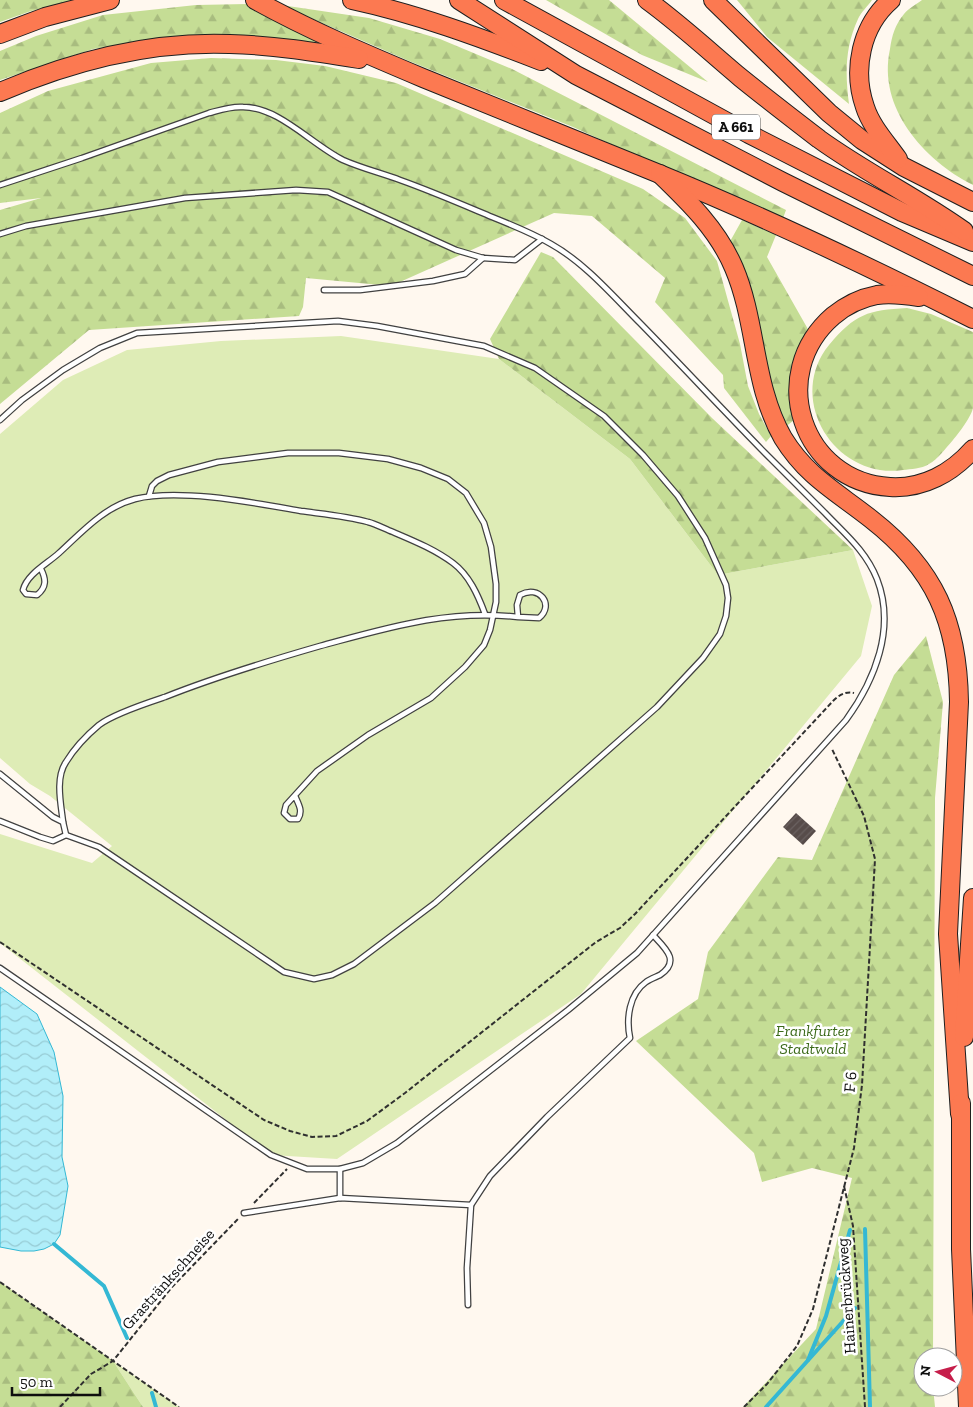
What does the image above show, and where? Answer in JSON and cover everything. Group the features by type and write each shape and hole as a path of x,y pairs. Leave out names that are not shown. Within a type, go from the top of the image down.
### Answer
{"highway":[{"path":"0,34 45,17 110,0"},
{"path":"255,0 318,33 660,174 815,242 973,319"},
{"name":"A 661","path":"459,0 576,75 783,182 973,276"},
{"name":"A 661","path":"504,0 593,50 792,156 902,212 973,242"},
{"path":"647,0 782,111 822,141 871,174 942,215 973,237"},
{"path":"713,0 829,113 862,140 904,167 973,202"},
{"path":"891,0 876,16 866,35 860,56 860,80 865,107 870,118 904,167"},
{"path":"359,2 394,10 467,33 576,75"},
{"path":"0,92 36,77 93,60 160,47 184,45 230,44 284,47 388,63"},
{"path":"660,174 689,202 709,226 719,240 734,269 745,305 764,392 783,437 797,458 818,480 871,519 911,556 938,596 952,634 957,666 959,702 948,934 960,1114 961,1249 968,1407"},
{"path":"936,300 901,295 877,295 852,304 834,316 815,336 801,365 798,382 801,414 806,430 822,455 840,470 858,481 884,487 918,485 934,479 956,465 973,449"},
{"path":"960,1114 973,898"}],"lane":[{"path":"0,185 208,113 245,106 276,116 341,159 431,191 542,239 555,246 603,286 862,552 878,581 884,614 880,654 875,670 862,697 846,720 637,953 568,1010 397,1143 363,1163 340,1170 307,1169 271,1155 0,968"},
{"path":"0,234 26,226 185,198 296,190 328,192 456,250 483,258 515,260 542,239"},
{"path":"324,290 360,290 433,281 465,274 483,258"},
{"path":"0,420 22,400 63,370 100,348 136,334 338,322 377,326 484,346 534,368 604,416 636,449 682,503 705,538 727,591 726,616 720,634 703,658 657,708 435,903 354,964 332,975 314,979 284,972 99,847 66,835 53,841 0,821"},
{"path":"148,496 157,480 218,462 288,453 339,453 388,459 422,468 448,479 466,493 484,523 491,547 496,584 496,602 490,630 484,645 465,667 432,698 368,736 317,771 283,810 286,817 290,819 298,819 301,814 296,796"},
{"path":"41,569 45,577 45,584 41,591 37,595 26,594 24,590 25,583 30,577 94,520 116,506 134,499 148,496 197,497 248,502 369,522 427,546 454,564 468,578 485,614"},
{"path":"66,835 63,822 60,782 64,764 99,724 129,710 197,684 299,652 428,618 485,614 518,617 539,618 544,614 544,598 536,592 526,591 520,595 517,605 518,617"},
{"path":"0,774 53,818 63,822"},
{"path":"468,1305 467,1268 471,1205 490,1176 547,1117 630,1038 628,1026 629,1012 637,992 646,982 660,975 669,967 671,958 667,949 653,935"},
{"path":"340,1170 340,1198"},
{"path":"244,1213 340,1198 471,1205"}],"path":[{"path":"0,942 264,1120 290,1132 312,1137 336,1136 367,1121 405,1094 596,942 620,928 840,694 852,692 862,697"},
{"name":"F 6","path":"744,1407 767,1384 797,1346 813,1309 843,1185 854,1148 862,1085 875,859 864,816 828,740"},
{"name":"Grastränkschneise","path":"60,1407 91,1374 113,1361 172,1288 292,1164"},
{"name":"Hainerbrückweg","path":"843,1185 853,1226 865,1407"},
{"path":"0,1282 179,1407"}],"green space":[{"path":"0,0 75,0 31,11 0,22"},
{"path":"546,0 609,0 708,82 642,55"},
{"path":"737,0 872,0 859,16 848,50 847,82 849,104 767,37"},
{"path":"922,0 973,0 973,185 938,162 922,147 908,130 891,92 888,71 894,30 904,14"},
{"path":"247,4 293,28 342,50 213,34 163,38 93,49 0,80 0,51 36,36 103,15 196,5"},
{"path":"281,5 369,18 440,39 512,69 786,210 782,221 573,127 409,61"},
{"path":"211,58 276,60 325,66 396,83 643,189 685,218 717,261 740,344 748,386 759,414 771,436 766,442 724,388 723,375 655,302 665,278 592,216 554,213 391,286 306,278 303,307 299,316 89,330 0,404 0,210 41,198 0,203 0,113 48,91 151,63"},
{"path":"742,220 776,235 767,257 809,331 794,364 790,397 793,421 785,427 777,408 728,245"},
{"path":"541,252 553,257 712,418 853,550 718,575 630,459 499,359 490,339"},
{"path":"907,308 931,314 973,332 973,408 958,433 941,453 926,466 903,470 878,470 857,462 838,449 824,432 815,411 812,389 817,366 829,345 847,326 872,312"},
{"path":"341,336 499,359 630,459 718,575 853,550 872,606 861,656 581,994 337,1159 271,1155 0,943 0,834 92,863 112,846 50,796 30,784 0,758 0,434 63,380 127,350 221,341"},
{"name":"Frankfurter Stadtwald","path":"926,636 943,702 935,798 933,1347 913,1347 913,1397 934,1397 935,1407 743,1407 816,1329 852,1178 812,1168 762,1182 754,1153 636,1041 698,999 708,952 778,857 812,860 894,675"},
{"path":"0,1282 113,1361 143,1407 0,1407"},
{"path":"113,1361 179,1407 143,1407"}],"water":[{"path":"0,987 37,1014 54,1052 63,1096 62,1157 68,1186 60,1235 54,1244 34,1251 21,1251 0,1247"}],"building":[{"path":"796,813 816,831 803,845 783,827"}],"waterway":[{"path":"865,1229 870,1407"},
{"path":"808,1360 826,1316 850,1230"},
{"path":"54,1244 104,1286 127,1338"},
{"path":"766,1407 855,1308"},
{"path":"152,1393 156,1407"}]}
